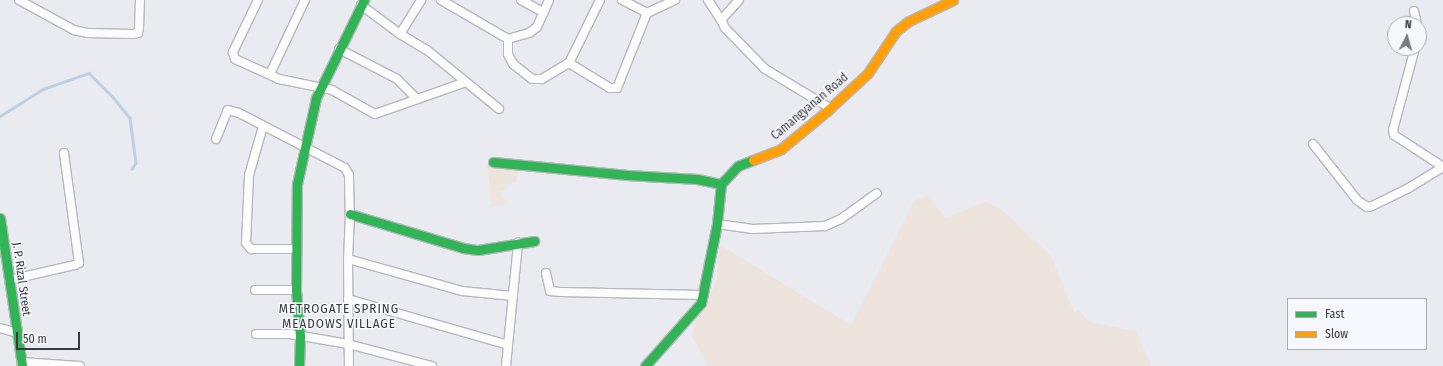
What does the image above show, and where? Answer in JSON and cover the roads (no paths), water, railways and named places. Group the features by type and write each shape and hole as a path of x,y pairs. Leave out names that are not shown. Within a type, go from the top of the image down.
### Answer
{"street":[{"path":"19,0 74,30 87,33 132,34 138,33 140,0"},
{"path":"258,0 233,52 235,58 279,79 332,90 375,114 466,82"},
{"path":"270,74 305,0"},
{"path":"400,34 421,0"},
{"path":"440,0 508,39 529,33 537,27 549,0"},
{"path":"521,0 544,13"},
{"path":"508,39 508,54 513,64 532,79 542,79 569,63 600,0"},
{"path":"622,0 647,12"},
{"path":"569,63 610,88 617,88 647,12 675,0"},
{"path":"708,0 730,33 765,69 830,108"},
{"path":"721,20 739,0"},
{"name":"Camangyanan Road","path":"721,184 738,166 781,149 830,108 868,73 887,42 896,31 909,21 953,0"},
{"path":"300,366 300,336 296,290 297,184 320,88 362,2 400,34 427,50 499,108"},
{"path":"1414,11 1415,16"},
{"path":"339,49 397,79 417,99"},
{"path":"1313,144 1357,200 1367,207 1407,189 1443,167 1394,135 1395,123 1413,56"},
{"path":"216,139 228,110 239,113 345,168 349,176 350,214 348,259 349,366"},
{"path":"263,126 249,175 246,244 251,249 297,249"},
{"path":"9,280 75,265 79,262 64,153"},
{"path":"493,162 627,175 697,179 721,184 717,224 701,303 645,366"},
{"path":"717,224 753,229 824,226 841,219 877,193"},
{"path":"350,214 463,248 478,250 534,241"},
{"name":"J. P. Rizal Street","path":"0,218 21,364"},
{"path":"506,366 518,243"},
{"path":"348,259 462,291 513,296"},
{"path":"546,273 550,291 703,295"},
{"path":"255,290 296,290"},
{"path":"348,299 508,345"},
{"path":"0,328 17,333"},
{"path":"256,334 290,334 348,344 432,366"},
{"path":"21,364 80,366"}],"waterway":[{"path":"0,116 43,89 89,73 113,97 130,118 136,163 132,169"}],"district":[{"name":"METROGATE SPRING MEADOWS VILLAGE","path":"339,318"}]}
